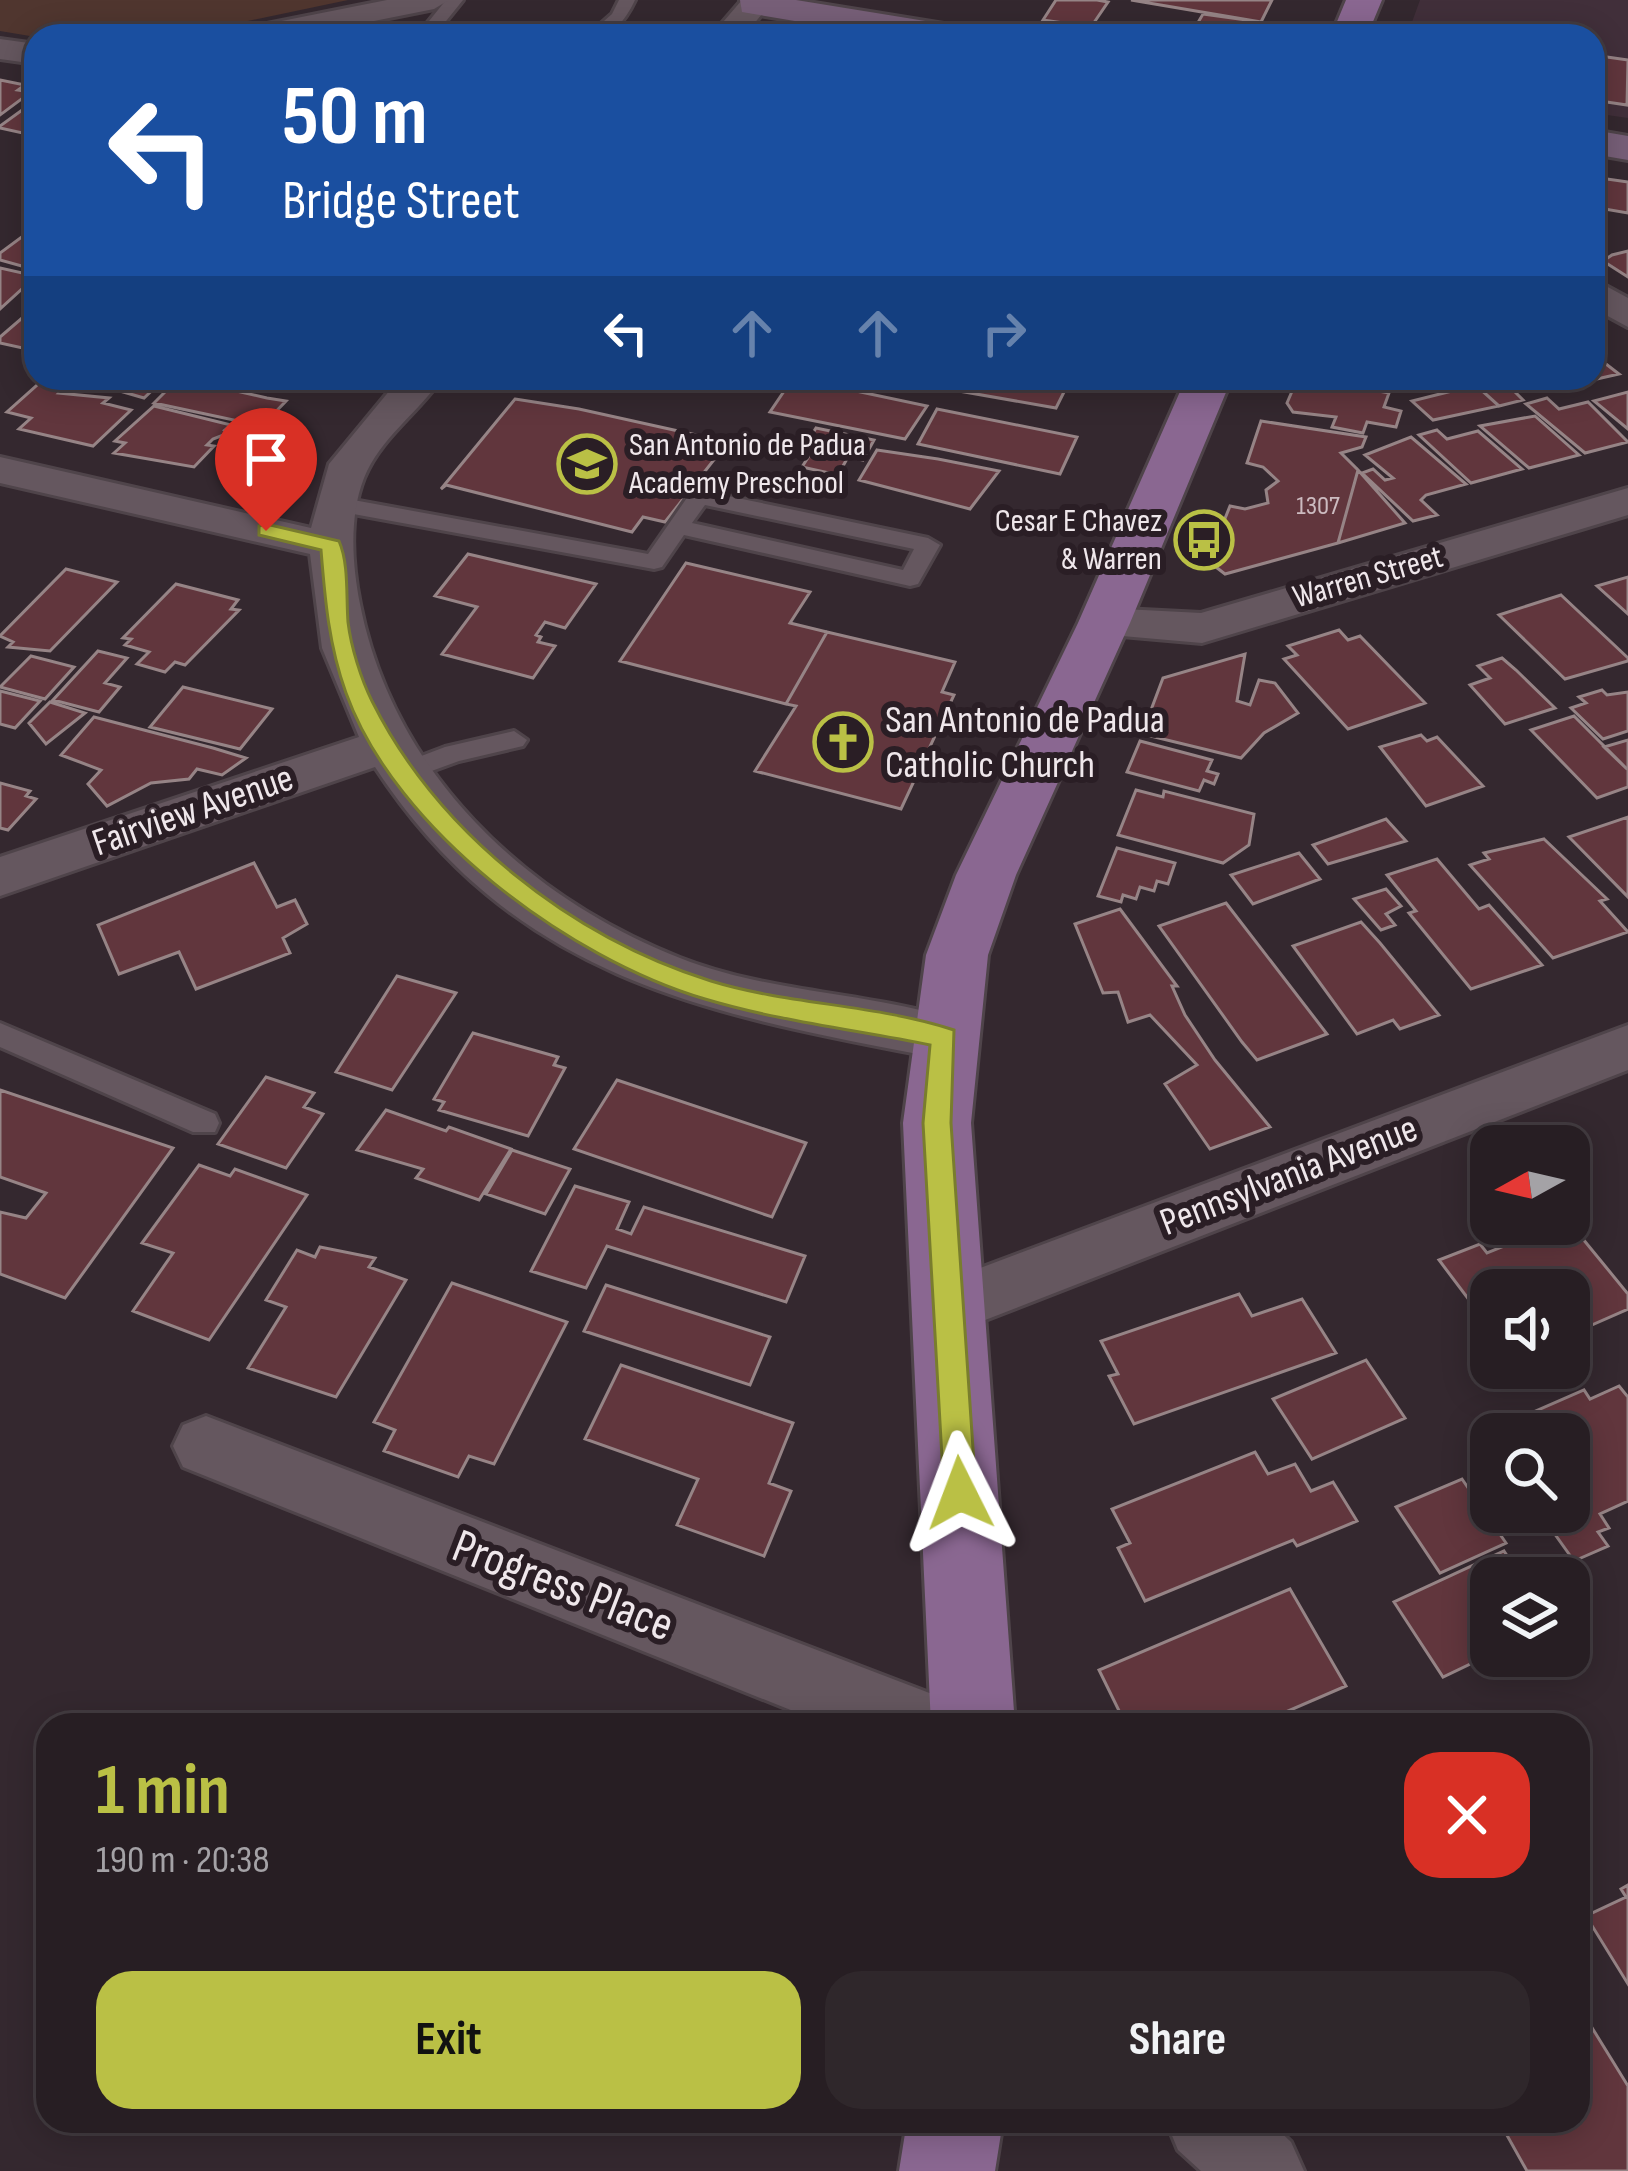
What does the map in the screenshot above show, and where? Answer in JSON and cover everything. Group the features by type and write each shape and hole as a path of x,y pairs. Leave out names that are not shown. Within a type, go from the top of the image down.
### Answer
{"main road":[{"path":"972,1713 937,1123 957,955 986,875 1104,623 1204,390"},
{"path":"947,2171 953,2133"}],"street":[{"path":"313,24 434,0"},
{"path":"748,1 881,24"},
{"path":"411,390 360,447 334,525 338,629 359,698 442,825 560,921 627,958 709,991 944,1037"},
{"path":"0,470 334,525"},
{"name":"Warren Street","path":"1104,623 1202,628 1628,501"},
{"name":"Fairview Avenue","path":"0,877 395,758"},
{"name":"Pennsylvania Avenue","path":"950,1307 1628,1047"},
{"name":"Progress Place","path":"206,1446 889,1713"},
{"path":"1221,2133 1262,2171"}],"lane":[{"path":"434,24 455,0"},
{"path":"334,525 654,562 678,527 699,497 928,545 910,579 678,527"},
{"path":"395,758 454,753 514,740"},
{"path":"0,1034 204,1123"}],"shaded area":[{"path":"0,0 348,0 233,24 24,24 24,35 0,31"},
{"path":"1420,0 1628,0 1628,118 1605,115 1605,24 1411,24"}],"building":[{"path":"1056,0 1108,2 1093,24 1043,20"},
{"path":"1131,0 1272,0 1261,22"},
{"path":"1203,14 1270,24 1197,24"},
{"path":"1605,57 1628,60 1627,105 1605,102"},
{"path":"0,80 24,85 18,90 24,91 24,97 0,115"},
{"path":"24,109 24,133 0,126"},
{"path":"1605,179 1628,182 1628,213 1605,209"},
{"path":"24,236 24,267 0,260 0,253"},
{"path":"1628,251 1628,277 1605,262"},
{"path":"0,268 24,273 24,287 0,309"},
{"path":"24,316 24,348 0,343 0,337"},
{"path":"1605,363 1619,374 1605,377"},
{"path":"32,390 109,398 103,403 131,410 93,446 19,429 31,418 7,412"},
{"path":"116,390 152,390 144,398"},
{"path":"167,390 232,390 286,401 262,426 154,403"},
{"path":"785,390 851,390 927,406 905,439 770,412"},
{"path":"953,390 1065,390 1056,408"},
{"path":"1293,390 1373,390 1389,393 1384,407 1401,411 1396,427 1367,422 1363,433 1332,427 1336,417 1293,412 1287,403"},
{"path":"1456,390 1481,390 1499,406 1433,420 1412,401"},
{"path":"1481,390 1513,390 1523,400 1499,406"},
{"path":"1628,392 1628,429 1594,401"},
{"path":"1547,398 1559,409 1588,402 1628,442 1585,453 1526,404"},
{"name":"San Antonio de Padua Academy Preschool","path":"515,399 728,442 665,522 643,517 632,532 446,485 441,489"},
{"path":"154,406 231,425 225,430 231,432 213,439 207,445 214,446 194,467 114,453 125,443 115,441"},
{"path":"937,409 1077,437 1060,474 918,444"},
{"path":"1535,416 1579,455 1529,468 1480,426"},
{"path":"1261,421 1366,437 1362,447 1341,453 1358,470 1338,543 1225,574 1208,561 1230,506 1245,509 1268,503 1266,490 1278,481 1263,467 1247,463"},
{"path":"816,428 874,440 863,460 848,457 838,475 802,467 814,448 805,446"},
{"path":"1437,430 1447,439 1478,431 1522,469 1471,483 1419,435"},
{"path":"1411,437 1466,484 1426,495 1421,500 1437,515 1413,521 1362,473 1373,469 1385,480 1393,478 1365,455"},
{"path":"877,450 999,471 970,509 859,480"},
{"path":"1358,470 1405,523 1338,543"},
{"path":"468,554 596,584 565,628 545,622 536,635 541,637 538,642 555,646 533,678 442,654 477,607 435,596"},
{"path":"686,563 810,592 790,623 827,632 786,704 620,661"},
{"path":"66,569 117,582 50,651 8,647 13,642 0,636"},
{"path":"1628,577 1628,614 1597,586"},
{"path":"176,584 238,600 231,609 239,610 185,665 175,662 165,672 137,664 149,652 125,645 131,639 123,638"},
{"path":"1561,595 1628,661 1565,679 1499,615"},
{"path":"1339,630 1348,640 1360,636 1425,703 1348,729 1284,659 1297,655 1288,646"},
{"path":"827,632 955,662 942,692 954,695 901,809 755,771 796,706 786,704"},
{"path":"98,651 127,658 105,683 120,687 99,712 53,700"},
{"path":"1245,654 1237,701 1250,705 1259,680 1275,683 1298,713 1264,733 1241,758 1142,734 1163,678"},
{"path":"31,656 74,667 45,699 0,687"},
{"path":"1502,658 1555,708 1505,724 1470,685 1490,678 1478,666"},
{"path":"183,687 272,709 240,749 150,727"},
{"path":"1602,690 1607,695 1628,692 1628,731 1603,739 1571,708 1586,703 1579,697"},
{"path":"0,691 40,701 15,728 0,724"},
{"path":"50,702 85,713 46,744 29,723"},
{"path":"1574,716 1628,770 1628,787 1597,798 1531,730"},
{"path":"94,717 246,758 222,775 197,769 189,779 151,783 107,806 88,784 101,770 61,755"},
{"path":"1421,735 1427,741 1437,737 1483,786 1426,806 1380,747"},
{"path":"1628,740 1628,770 1604,747"},
{"path":"1140,741 1212,760 1207,771 1218,774 1214,784 1204,780 1199,791 1127,772"},
{"path":"0,783 30,791 26,796 36,799 8,830 0,828"},
{"path":"1136,790 1163,797 1164,791 1254,814 1249,845 1223,863 1118,835"},
{"path":"1628,817 1628,897 1569,837"},
{"path":"1386,819 1406,841 1328,864 1313,845"},
{"path":"1544,839 1607,899 1600,901 1628,932 1553,958 1470,865 1489,859 1484,853"},
{"path":"1117,848 1175,863 1168,884 1157,881 1154,891 1140,887 1136,899 1123,895 1121,902 1098,896"},
{"path":"1299,853 1320,879 1253,904 1231,875"},
{"path":"1437,859 1479,909 1489,905 1542,965 1471,989 1409,913 1416,911 1387,875"},
{"path":"254,863 277,907 295,900 307,924 283,938 290,953 196,989 179,952 119,974 98,925"},
{"path":"1386,889 1401,906 1386,914 1395,925 1381,930 1354,899"},
{"path":"1226,903 1327,1034 1257,1060 1242,1042 1159,926"},
{"path":"1120,909 1177,986 1172,986 1185,1015 1215,1060 1270,1127 1210,1149 1165,1084 1197,1065 1150,1015 1128,1022 1118,992 1103,993 1075,924"},
{"path":"1361,922 1439,1015 1400,1029 1393,1020 1357,1034 1293,946"},
{"path":"397,976 456,993 392,1090 336,1072"},
{"path":"473,1033 558,1057 554,1065 565,1068 528,1136 439,1110 444,1102 434,1099"},
{"path":"266,1077 314,1093 304,1107 323,1114 286,1168 218,1144"},
{"path":"617,1080 806,1143 772,1217 574,1149"},
{"path":"0,1090 173,1148 65,1298 0,1274 0,1212 26,1218 46,1193 0,1177"},
{"path":"386,1110 511,1149 479,1200 416,1178 423,1169 357,1150"},
{"path":"512,1150 570,1169 545,1214 486,1194"},
{"path":"199,1165 230,1176 235,1169 307,1195 209,1340 133,1311 173,1253 142,1243"},
{"path":"575,1186 629,1202 617,1229 631,1234 644,1207 805,1256 786,1302 607,1246 586,1288 531,1271"},
{"path":"1477,1245 1487,1253 1507,1245 1588,1245 1628,1294 1628,1309 1590,1326 1590,1269 1470,1269 1470,1301 1439,1260"},
{"path":"320,1247 375,1258 369,1267 406,1280 336,1397 248,1368 286,1307 266,1300 297,1250 315,1257"},
{"path":"452,1283 567,1322 494,1464 469,1456 458,1477 384,1451 395,1430 374,1422"},
{"path":"606,1285 770,1337 750,1385 584,1331"},
{"path":"1239,1294 1252,1316 1302,1299 1336,1353 1134,1424 1109,1376 1118,1374 1101,1341"},
{"path":"1366,1360 1405,1418 1312,1459 1273,1399"},
{"path":"621,1365 793,1423 769,1483 791,1491 764,1556 677,1525 698,1479 585,1439"},
{"path":"1619,1386 1628,1397 1628,1501 1600,1514 1609,1528 1598,1532 1608,1546 1571,1557 1554,1533 1590,1533 1590,1413 1531,1413 1584,1390 1590,1399"},
{"path":"1255,1452 1268,1474 1295,1464 1311,1491 1333,1482 1357,1521 1297,1546 1293,1540 1145,1601 1118,1548 1130,1543 1112,1509"},
{"path":"1462,1479 1470,1491 1470,1533 1499,1533 1506,1543 1440,1573 1396,1507"},
{"path":"1470,1567 1470,1664 1443,1677 1394,1602"},
{"path":"1290,1589 1346,1686 1283,1713 1120,1713 1099,1670"},
{"path":"1628,1885 1628,1984 1590,1922 1590,1914 1626,1897 1621,1889"},
{"path":"1590,2024 1628,2086 1628,2171 1527,2171 1506,2133 1590,2133"}],"place":[{"name":"San Antonio de Padua Academy Preschool","path":"587,464"},
{"name":"Cesar E Chavez & Warren","path":"1204,540"},
{"name":"San Antonio de Padua Catholic Church","path":"843,742"}],"route":[{"path":"266,531 332,545 338,629 359,698 386,745 442,825 560,921 627,958 709,991 944,1037 937,1123 960,1493"}]}
